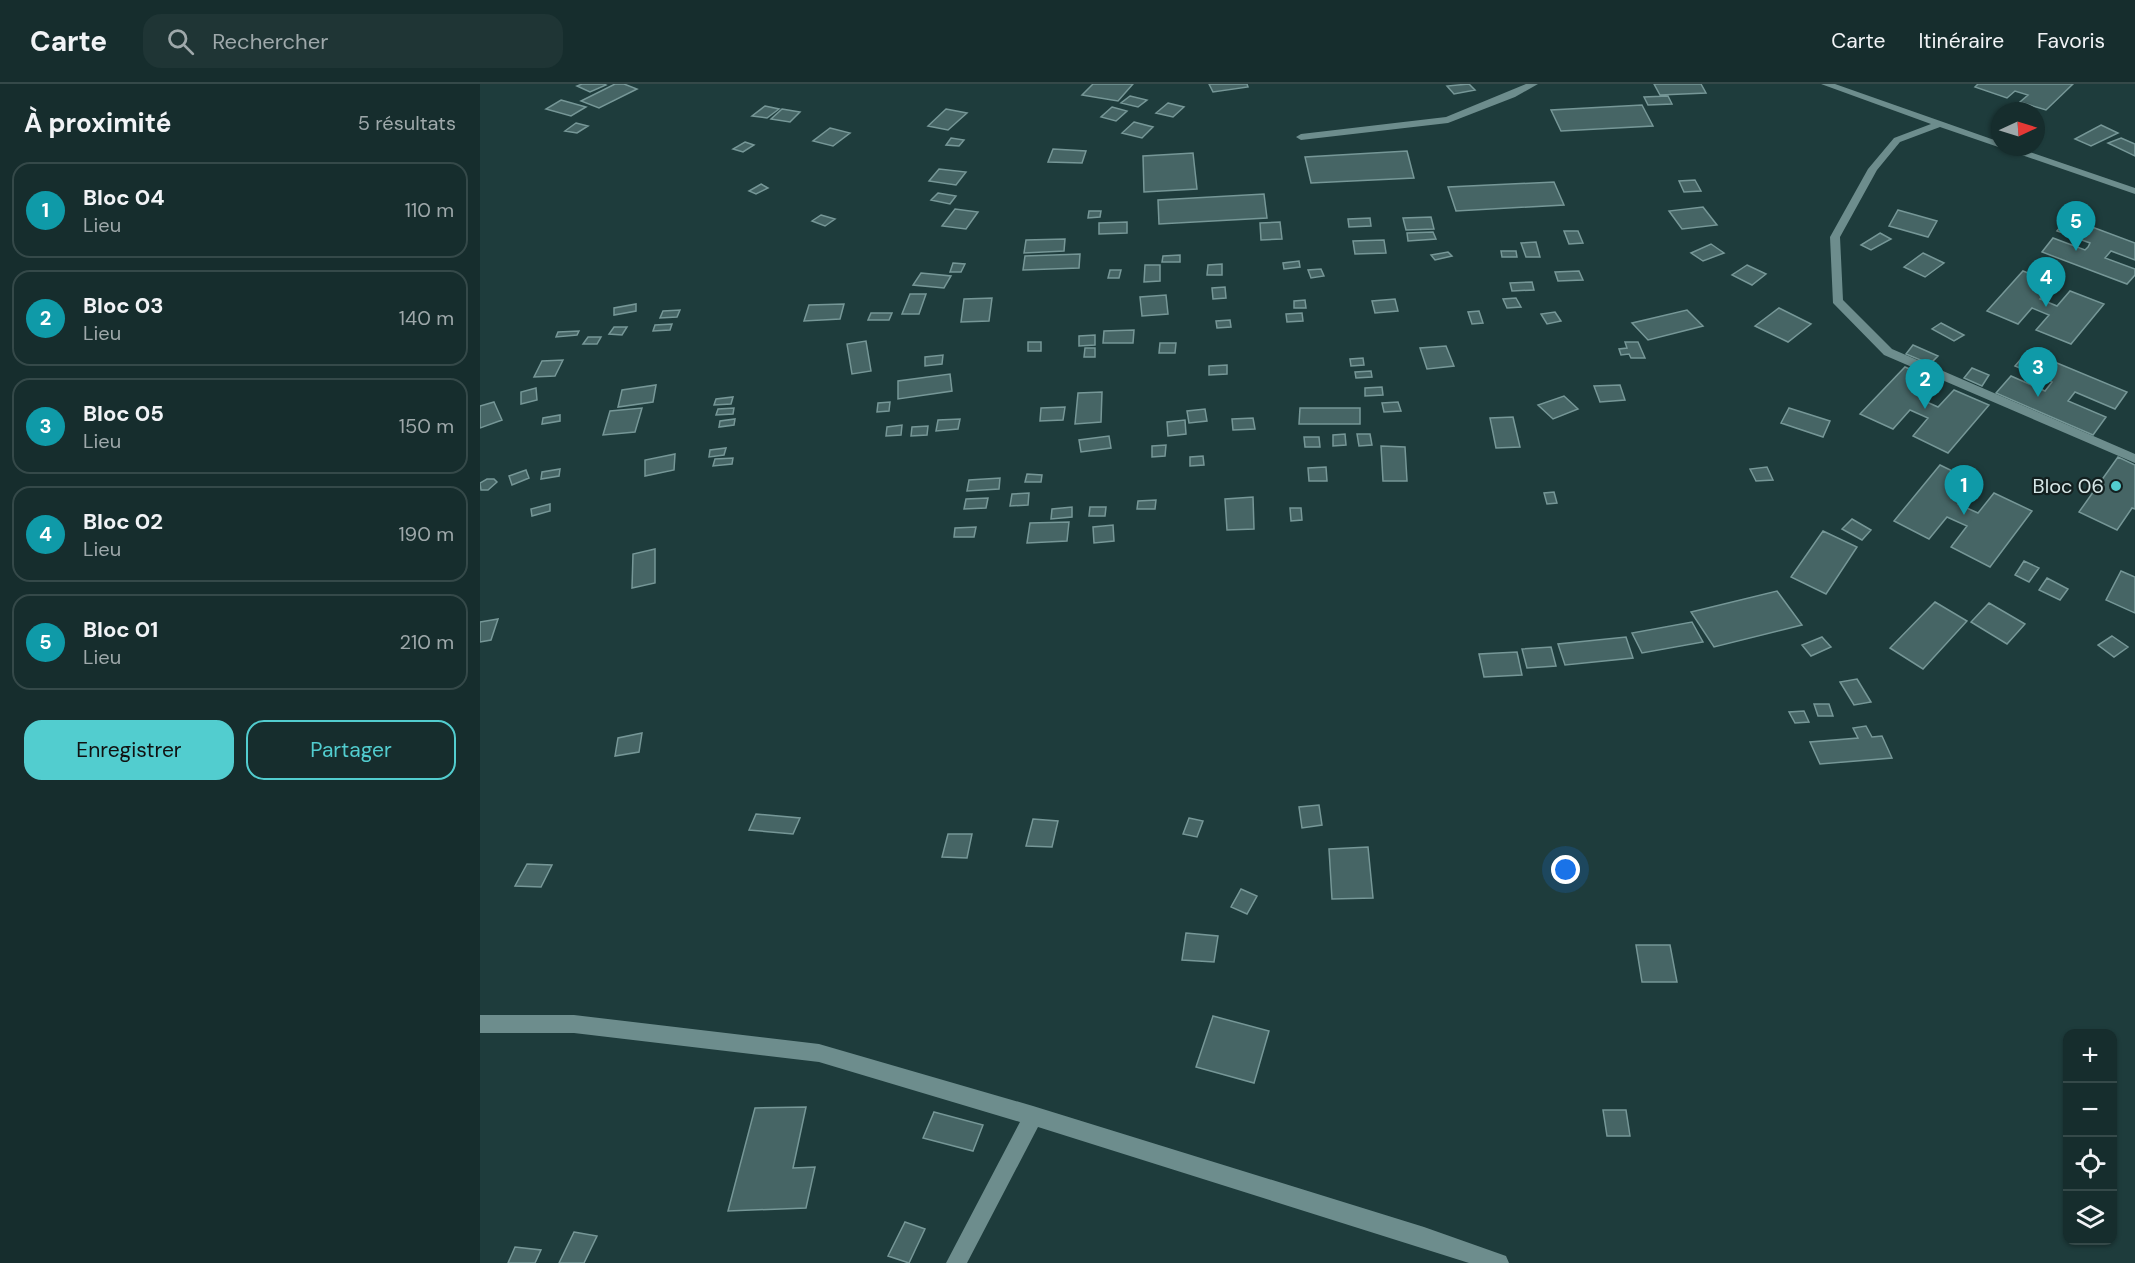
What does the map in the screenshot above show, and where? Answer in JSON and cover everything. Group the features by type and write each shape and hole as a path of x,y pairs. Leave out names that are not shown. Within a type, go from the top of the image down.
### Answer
{"street":[{"path":"1301,136 1448,120 1512,95 1533,84"},
{"path":"1826,84 1991,142"},
{"path":"1940,124 1898,140 1873,169 1835,237 1838,301 1888,352 2135,459"},
{"path":"2032,156 2135,191"},
{"path":"480,1024 574,1024 819,1053 1033,1116 1424,1237 1499,1263"},
{"path":"957,1263 1033,1116"}],"building":[{"path":"582,84 606,85 590,92 577,86"},
{"path":"615,84 624,84 637,89 599,108 581,101"},
{"path":"1093,84 1133,84 1118,101 1082,95"},
{"path":"1209,84 1247,84 1248,87 1213,92"},
{"path":"1469,84 1475,90 1454,94 1447,86"},
{"path":"1654,84 1701,84 1706,93 1660,95"},
{"path":"1978,84 2073,84 2046,110 2045,102 2020,102 2028,95 2015,91 2007,98 1975,87"},
{"path":"1130,96 1147,100 1138,107 1121,103"},
{"path":"1668,96 1672,104 1648,105 1644,97"},
{"path":"561,100 586,107 571,116 546,109"},
{"path":"1168,103 1184,107 1173,117 1156,113"},
{"path":"1642,105 1653,126 1561,131 1551,110"},
{"path":"765,106 779,109 767,118 752,116"},
{"path":"1112,107 1127,111 1116,121 1101,117"},
{"path":"782,109 800,112 790,122 771,119"},
{"path":"946,109 967,113 948,130 928,126"},
{"path":"1134,122 1153,127 1142,138 1122,133"},
{"path":"576,123 588,126 577,133 565,131"},
{"path":"2101,125 2118,133 2091,146 2075,139"},
{"path":"830,128 850,133 833,146 813,141"},
{"path":"951,138 964,140 959,146 946,145"},
{"path":"2121,138 2135,144 2135,156 2108,143"},
{"path":"745,142 754,145 743,152 733,149"},
{"path":"1053,149 1086,151 1082,163 1048,162"},
{"path":"1407,151 1414,178 1311,183 1305,157"},
{"path":"1193,153 1197,189 1144,192 1143,156"},
{"path":"939,169 966,172 956,185 929,181"},
{"path":"1695,180 1701,191 1684,192 1679,181"},
{"path":"1554,182 1564,205 1456,211 1448,187"},
{"path":"761,184 768,188 756,194 749,191"},
{"path":"938,193 956,196 950,204 931,200"},
{"path":"1264,194 1267,218 1159,224 1158,200"},
{"path":"1703,207 1717,225 1682,229 1669,211"},
{"path":"955,209 978,212 966,229 942,226"},
{"path":"1898,210 1937,221 1928,237 1889,226"},
{"path":"1089,211 1101,211 1100,217 1088,218"},
{"path":"821,215 835,219 825,226 812,221"},
{"path":"1431,217 1434,229 1406,230 1403,218"},
{"path":"1370,218 1371,226 1349,227 1348,219"},
{"path":"2068,218 2135,243 2135,260 2111,251 2105,258 2135,269 2135,275 2127,284 2042,252 2053,238 2085,250 2088,247 2090,243 2057,231"},
{"path":"1127,222 1127,233 1099,234 1099,223"},
{"path":"1280,222 1282,239 1261,240 1260,223"},
{"path":"1564,231 1578,231 1583,243 1569,244"},
{"path":"1433,232 1436,239 1408,241 1407,233"},
{"path":"1880,233 1891,239 1871,250 1861,245"},
{"path":"1065,239 1064,251 1024,253 1026,240"},
{"path":"1384,240 1386,253 1355,254 1353,241"},
{"path":"1536,242 1540,257 1526,257 1521,243"},
{"path":"1711,244 1724,253 1703,261 1691,253"},
{"path":"1501,251 1516,251 1517,257 1502,257"},
{"path":"1448,252 1452,256 1435,260 1431,255"},
{"path":"1923,253 1944,263 1925,277 1904,267"},
{"path":"1080,254 1079,268 1023,270 1025,256"},
{"path":"1180,255 1180,262 1162,262 1163,256"},
{"path":"1299,261 1300,267 1284,269 1283,263"},
{"path":"953,263 965,264 961,272 950,272"},
{"path":"1222,264 1222,275 1207,275 1208,265"},
{"path":"1145,265 1160,265 1160,281 1144,282"},
{"path":"1747,265 1766,274 1752,285 1732,275"},
{"path":"1321,269 1324,276 1311,278 1308,270"},
{"path":"1110,270 1121,270 1119,278 1108,278"},
{"path":"1579,271 1583,280 1558,281 1555,272"},
{"path":"2023,271 2054,283 2040,299 2057,306 2070,291 2104,304 2071,344 2036,330 2049,315 2032,308 2018,324 1987,311"},
{"path":"921,273 951,276 944,288 913,285"},
{"path":"1532,282 1534,290 1512,291 1510,283"},
{"path":"1225,287 1226,298 1213,299 1212,288"},
{"path":"910,294 926,294 919,314 902,314"},
{"path":"1166,295 1168,314 1142,316 1140,297"},
{"path":"992,298 989,321 961,322 964,299"},
{"path":"1516,298 1521,307 1507,308 1503,299"},
{"path":"1395,299 1398,311 1375,313 1372,301"},
{"path":"1305,300 1306,308 1294,308 1294,301"},
{"path":"636,304 636,311 614,315 614,308"},
{"path":"844,304 840,319 804,321 809,305"},
{"path":"1779,308 1811,324 1788,342 1755,326"},
{"path":"680,310 677,317 660,318 663,311"},
{"path":"1687,310 1703,326 1648,340 1632,323"},
{"path":"1479,311 1483,323 1472,324 1468,312"},
{"path":"1555,312 1561,321 1547,324 1541,314"},
{"path":"871,313 892,313 889,320 868,320"},
{"path":"1302,313 1303,321 1287,322 1286,314"},
{"path":"1230,320 1231,327 1217,328 1216,321"},
{"path":"1941,323 1964,335 1954,341 1932,329"},
{"path":"672,324 670,330 653,331 655,325"},
{"path":"614,327 627,327 622,335 609,334"},
{"path":"1134,330 1133,343 1103,343 1104,331"},
{"path":"579,331 577,335 556,337 558,332"},
{"path":"1095,335 1095,345 1079,346 1079,336"},
{"path":"588,337 601,337 597,344 583,344"},
{"path":"866,341 871,371 852,374 847,344"},
{"path":"1028,342 1041,342 1041,351 1028,351"},
{"path":"1625,342 1638,342 1645,358 1631,358 1629,354 1621,355 1619,349 1627,348"},
{"path":"1160,343 1176,343 1175,353 1159,353"},
{"path":"1913,345 1938,356 1930,364 1906,354"},
{"path":"1446,346 1454,366 1427,369 1420,348"},
{"path":"1085,348 1095,348 1095,357 1084,357"},
{"path":"2028,351 2127,392 2115,409 2075,392 2068,401 2106,417 2093,435 1996,393 2011,376 2045,391 2052,382 2015,366"},
{"path":"943,355 942,364 925,366 925,357"},
{"path":"1363,358 1364,365 1351,366 1350,359"},
{"path":"563,360 555,376 534,377 542,361"},
{"path":"1227,365 1227,374 1209,375 1209,366"},
{"path":"1905,367 1937,381 1920,399 1938,407 1954,390 1989,405 1948,453 1913,436 1928,418 1910,410 1893,429 1860,414"},
{"path":"1972,368 1989,375 1982,386 1964,378"},
{"path":"1371,371 1372,377 1356,378 1355,372"},
{"path":"950,374 952,391 898,399 898,381"},
{"path":"656,385 653,402 618,407 622,390"},
{"path":"1620,385 1625,400 1600,402 1594,386"},
{"path":"1382,387 1383,395 1365,396 1365,388"},
{"path":"536,388 537,400 521,404 521,392"},
{"path":"1102,392 1101,422 1075,424 1078,393"},
{"path":"1564,396 1578,409 1553,419 1538,405"},
{"path":"733,397 731,404 714,405 716,399"},
{"path":"494,402 502,420 480,428 480,406"},
{"path":"890,402 889,411 877,412 878,403"},
{"path":"1398,402 1401,411 1384,412 1382,403"},
{"path":"1065,407 1063,420 1040,421 1041,408"},
{"path":"642,408 635,432 603,435 610,411"},
{"path":"734,408 733,414 716,415 718,409"},
{"path":"1300,408 1360,408 1360,424 1299,424"},
{"path":"1789,408 1830,421 1823,437 1781,423"},
{"path":"1205,409 1207,421 1189,423 1187,411"},
{"path":"560,415 560,421 542,424 543,418"},
{"path":"1513,417 1520,447 1496,448 1490,418"},
{"path":"1253,418 1255,429 1233,430 1232,419"},
{"path":"735,419 734,425 719,427 720,421"},
{"path":"960,419 958,429 936,431 938,420"},
{"path":"1185,420 1186,434 1168,436 1167,422"},
{"path":"902,425 901,435 886,436 887,427"},
{"path":"928,426 927,435 911,436 912,427"},
{"path":"1345,434 1346,445 1333,446 1333,435"},
{"path":"1357,434 1370,434 1372,445 1359,446"},
{"path":"1109,436 1111,448 1081,452 1079,440"},
{"path":"1304,437 1319,437 1320,447 1305,447"},
{"path":"1166,445 1165,456 1152,457 1152,446"},
{"path":"1381,446 1405,447 1407,481 1383,481"},
{"path":"726,448 724,455 709,457 710,450"},
{"path":"675,454 674,470 645,476 645,460"},
{"path":"1203,456 1204,465 1190,466 1190,457"},
{"name":"Bloc 06","path":"2118,457 2135,465 2135,509 2132,508 2117,530 2079,512"},
{"path":"733,458 732,464 713,466 715,459"},
{"path":"1940,465 1975,482 1958,504 1978,513 1994,493 2032,511 1990,567 1951,547 1967,526 1947,517 1929,539 1894,521"},
{"path":"1326,467 1327,481 1309,481 1308,468"},
{"path":"1767,467 1773,480 1756,481 1750,469"},
{"path":"560,469 559,476 541,479 542,472"},
{"path":"526,470 529,478 512,485 509,476"},
{"path":"1027,474 1042,475 1041,482 1025,482"},
{"path":"1000,478 999,489 967,491 969,480"},
{"path":"487,479 494,479 497,482 488,490 481,490 480,483"},
{"path":"1554,492 1557,503 1547,504 1544,493"},
{"path":"1029,493 1028,505 1010,506 1012,494"},
{"path":"1253,497 1254,529 1227,530 1225,499"},
{"path":"988,498 986,508 964,509 966,499"},
{"path":"1156,500 1155,509 1137,509 1138,501"},
{"path":"550,504 550,511 532,516 531,509"},
{"path":"1072,507 1072,517 1051,519 1052,509"},
{"path":"1090,507 1106,507 1105,516 1089,516"},
{"path":"1290,508 1301,508 1302,520 1291,521"},
{"path":"1852,519 1871,530 1862,540 1842,529"},
{"path":"1069,522 1067,541 1027,543 1030,523"},
{"path":"1113,525 1114,541 1094,543 1093,527"},
{"path":"976,527 974,537 954,537 955,528"},
{"path":"1823,531 1857,547 1826,594 1791,577"},
{"path":"655,549 655,583 632,588 633,554"},
{"path":"2024,561 2039,568 2029,582 2015,575"},
{"path":"2121,571 2135,577 2135,613 2106,600"},
{"path":"2047,578 2068,589 2060,600 2039,590"},
{"path":"1777,591 1802,625 1714,647 1691,612"},
{"path":"1935,602 1967,621 1923,669 1890,648"},
{"path":"1989,603 2025,624 2007,644 1971,622"},
{"path":"498,619 491,640 480,642 480,622"},
{"path":"1692,622 1703,642 1642,653 1632,633"},
{"path":"2112,636 2128,647 2114,657 2098,645"},
{"path":"1626,637 1633,658 1565,665 1558,644"},
{"path":"1822,637 1831,647 1811,656 1802,645"},
{"path":"1551,647 1556,666 1527,668 1522,649"},
{"path":"1517,652 1522,675 1484,677 1479,654"},
{"path":"1857,679 1871,702 1854,705 1840,682"},
{"path":"1814,704 1829,704 1833,716 1818,716"},
{"path":"1804,711 1809,722 1795,723 1789,712"},
{"path":"1866,726 1872,737 1882,736 1892,758 1820,764 1810,742 1858,738 1853,728"},
{"path":"642,733 639,752 615,756 618,738"},
{"path":"1319,805 1322,825 1302,828 1299,807"},
{"path":"756,814 800,818 793,834 749,830"},
{"path":"1189,818 1203,821 1197,837 1183,834"},
{"path":"1033,819 1058,821 1052,847 1026,846"},
{"path":"948,834 972,834 967,858 942,857"},
{"path":"1368,847 1373,898 1332,899 1329,849"},
{"path":"527,864 552,865 541,887 515,886"},
{"path":"1241,889 1257,896 1247,914 1231,907"},
{"path":"1186,933 1218,936 1214,962 1182,960"},
{"path":"1636,945 1670,945 1677,982 1642,982"},
{"path":"1213,1016 1269,1031 1254,1083 1196,1067"},
{"path":"806,1107 793,1168 815,1167 806,1208 728,1211 755,1108"},
{"path":"1603,1110 1626,1110 1630,1136 1607,1136"},
{"path":"934,1112 983,1125 973,1151 923,1138"},
{"path":"905,1222 925,1229 909,1263 888,1256"},
{"path":"574,1232 597,1236 584,1263 559,1263"},
{"path":"515,1247 541,1250 535,1263 508,1263"}],"place":[{"name":"Bloc 01","path":"2076,251"},
{"name":"Bloc 02","path":"2046,307"},
{"name":"Bloc 05","path":"2038,397"},
{"name":"Bloc 03","path":"1925,409"},
{"name":"Bloc 06","path":"2116,486"},
{"name":"Bloc 04","path":"1964,515"}]}
